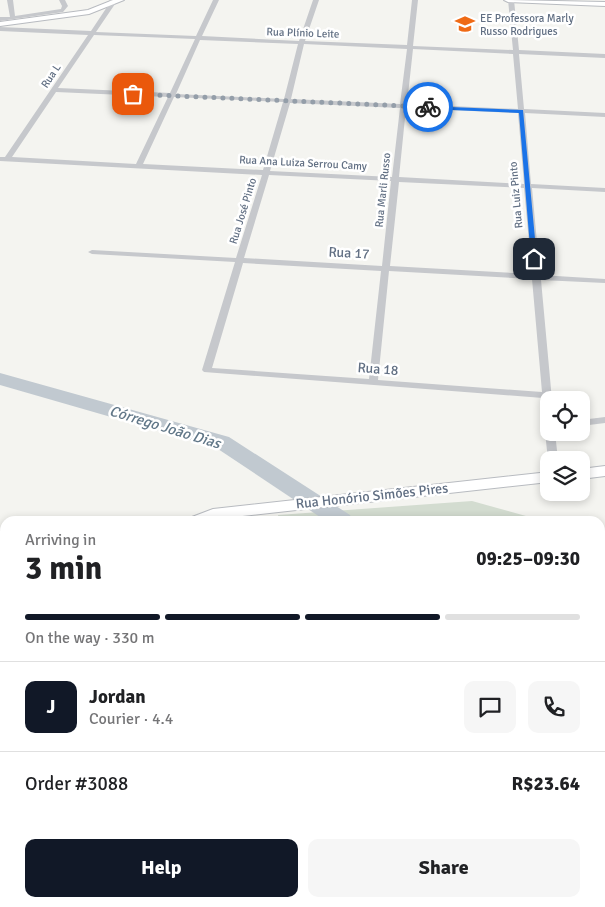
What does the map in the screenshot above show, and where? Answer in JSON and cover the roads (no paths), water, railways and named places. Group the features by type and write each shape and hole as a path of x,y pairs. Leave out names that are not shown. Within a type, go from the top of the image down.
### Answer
{"main road":[{"path":"510,0 605,2"},
{"path":"593,0 605,2"},
{"path":"0,24 89,12 115,1"},
{"path":"590,473 605,471"},
{"name":"Rua Honório Simões Pires","path":"208,516 540,478"}],"street":[{"path":"10,0 13,18"},
{"path":"0,19 55,13 63,10 65,6 62,0"},
{"path":"140,166 216,0"},
{"name":"Rua José Pinto","path":"207,370 316,0"},
{"name":"Rua Marli Russo","path":"373,382 414,0"},
{"name":"Rua Luiz Pinto","path":"510,0 547,391"},
{"name":"Rua L","path":"4,159 115,1"},
{"name":"Rua Plínio Leite","path":"0,29 605,56"},
{"path":"54,90 605,115"},
{"name":"Rua Ana Luiza Serrou Camy","path":"4,159 605,190"},
{"name":"Rua 17","path":"92,252 605,281"},
{"name":"Rua 18","path":"207,370 540,394"},
{"path":"590,422 605,420"}],"waterway":[{"name":"Córrego João Dias","path":"0,379 222,442 334,516"}],"place":[{"name":"EE Professora Marly Russo Rodrigues","path":"465,24"}]}
